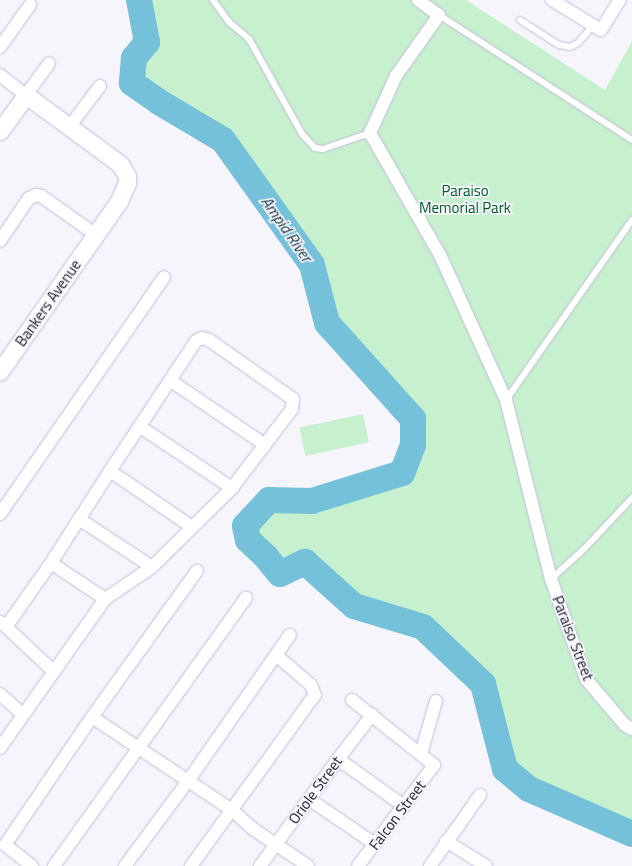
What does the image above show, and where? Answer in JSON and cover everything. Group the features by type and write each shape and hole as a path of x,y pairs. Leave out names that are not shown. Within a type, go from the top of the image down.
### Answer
{"street":[{"path":"370,133 396,76 439,15 418,0"},
{"path":"552,0 598,27 620,0"},
{"path":"0,47 30,5"},
{"path":"0,131 49,63"},
{"path":"0,75 70,126 100,86"},
{"name":"Bankers Avenue","path":"0,370 96,235 119,201 127,183 128,176 120,164 70,126"},
{"name":"Paraiso Street","path":"370,133 440,255 506,400 551,579 586,679 625,725 632,729"},
{"path":"0,241 29,198 36,195 41,196 96,235"},
{"path":"0,514 164,277"},
{"path":"0,748 105,599 152,567 232,488 292,409 293,399 209,340 202,338 196,341 171,381 139,426 52,563 3,624 53,671"},
{"path":"171,381 265,445"},
{"path":"139,426 232,488"},
{"path":"110,471 192,527"},
{"path":"79,519 152,567"},
{"path":"52,563 105,599"},
{"path":"32,866 5,845 92,717 197,571"},
{"path":"54,866 140,749 246,598"},
{"path":"125,866 188,781 290,635"},
{"path":"190,866 315,695 311,685 276,655"},
{"path":"0,694 22,715"},
{"path":"352,700 421,754 436,702"},
{"name":"Oriole Street","path":"260,866 308,799 372,715"},
{"path":"92,717 232,810 253,829 308,866"},
{"name":"Falcon Street","path":"358,866 432,768 433,764 421,754"},
{"path":"338,759 404,806"},
{"path":"430,866 446,841 480,795"},
{"path":"308,799 375,844"},
{"path":"446,841 486,866"}],"lane":[{"path":"213,0 229,22 249,39 302,134 315,148 323,149 370,133"},
{"path":"439,15 632,140"},
{"path":"520,20 559,45 570,47 578,43 598,27"},
{"path":"506,400 632,220"},
{"path":"551,579 584,549 632,498"}],"green space":[{"name":"Paraiso Memorial Park","path":"139,0 466,0 605,90 632,41 632,834 529,789 505,769 483,684 423,627 354,606 305,562 280,574 266,557 248,540 245,526 269,500 312,501 402,473 413,445 413,419 327,323 312,265 223,140 159,102 132,83 134,58 147,42"},
{"path":"363,414 369,442 305,456 299,428"}],"waterway":[{"name":"Ampid River","path":"139,0 147,42 134,58 132,83 159,102 223,140 312,265 327,323 413,419 413,445 402,473 312,501 269,500 245,526 248,540 266,557 280,574 305,562 354,606 423,627 483,684 505,769 529,789 632,834"}]}
